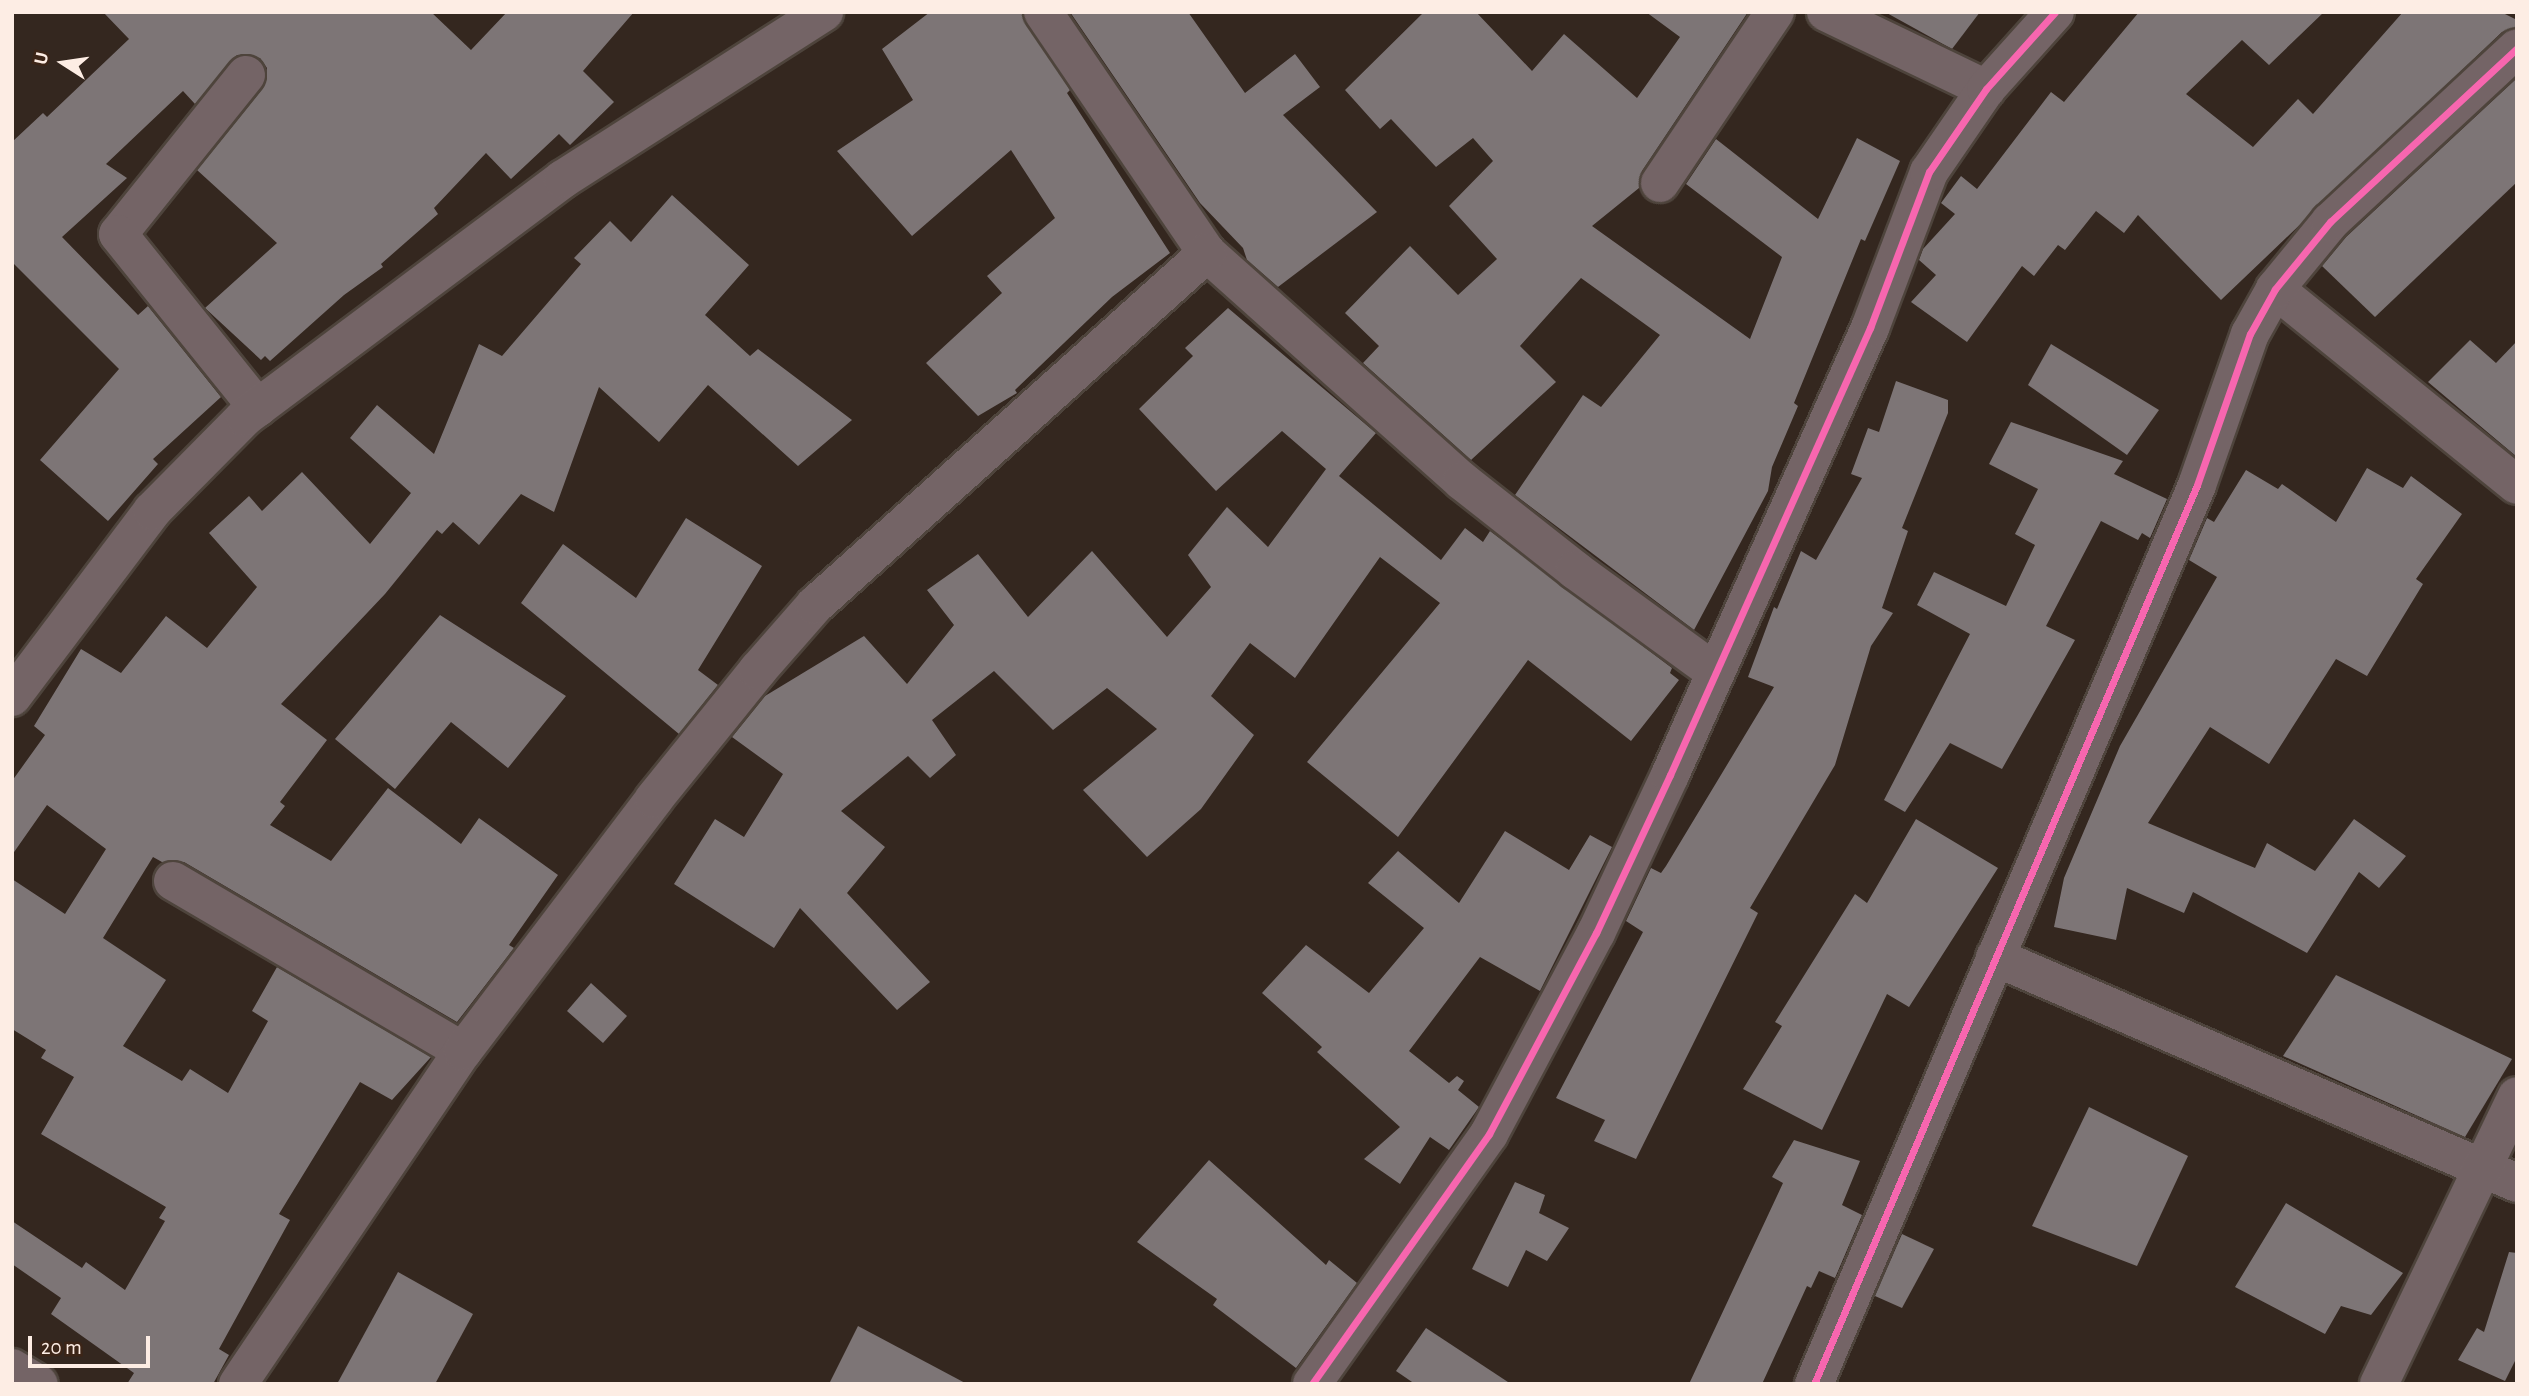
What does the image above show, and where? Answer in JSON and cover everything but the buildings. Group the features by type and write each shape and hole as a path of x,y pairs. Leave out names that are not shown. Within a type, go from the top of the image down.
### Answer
{"street":[{"path":"12,697 152,511 258,408 563,178 824,12"},
{"path":"1043,12 1207,253 1462,481 1575,570 1715,672"},
{"path":"1660,183 1775,12"},
{"path":"1826,12 1986,89"},
{"path":"1312,1384 1489,1134 1596,933 1870,328 1929,172 1986,89 2055,12"},
{"path":"1814,1384 2197,485 2250,334 2275,289 2330,222 2517,48"},
{"path":"246,75 118,234 258,408"},
{"path":"238,1384 463,1051 654,799 815,605 1207,253"},
{"path":"2275,289 2517,485"},
{"path":"173,881 463,1051"},
{"path":"1995,957 2517,1183"},
{"path":"2379,1384 2481,1166 2517,1096"},
{"path":"12,1368 39,1384"}],"cycle path":[{"path":"1312,1384 1489,1134 1596,933 1670,775 1870,328 1929,172 1986,89 2055,12"},
{"path":"1814,1384 2197,485 2250,334 2275,289 2330,222 2517,48"}]}
